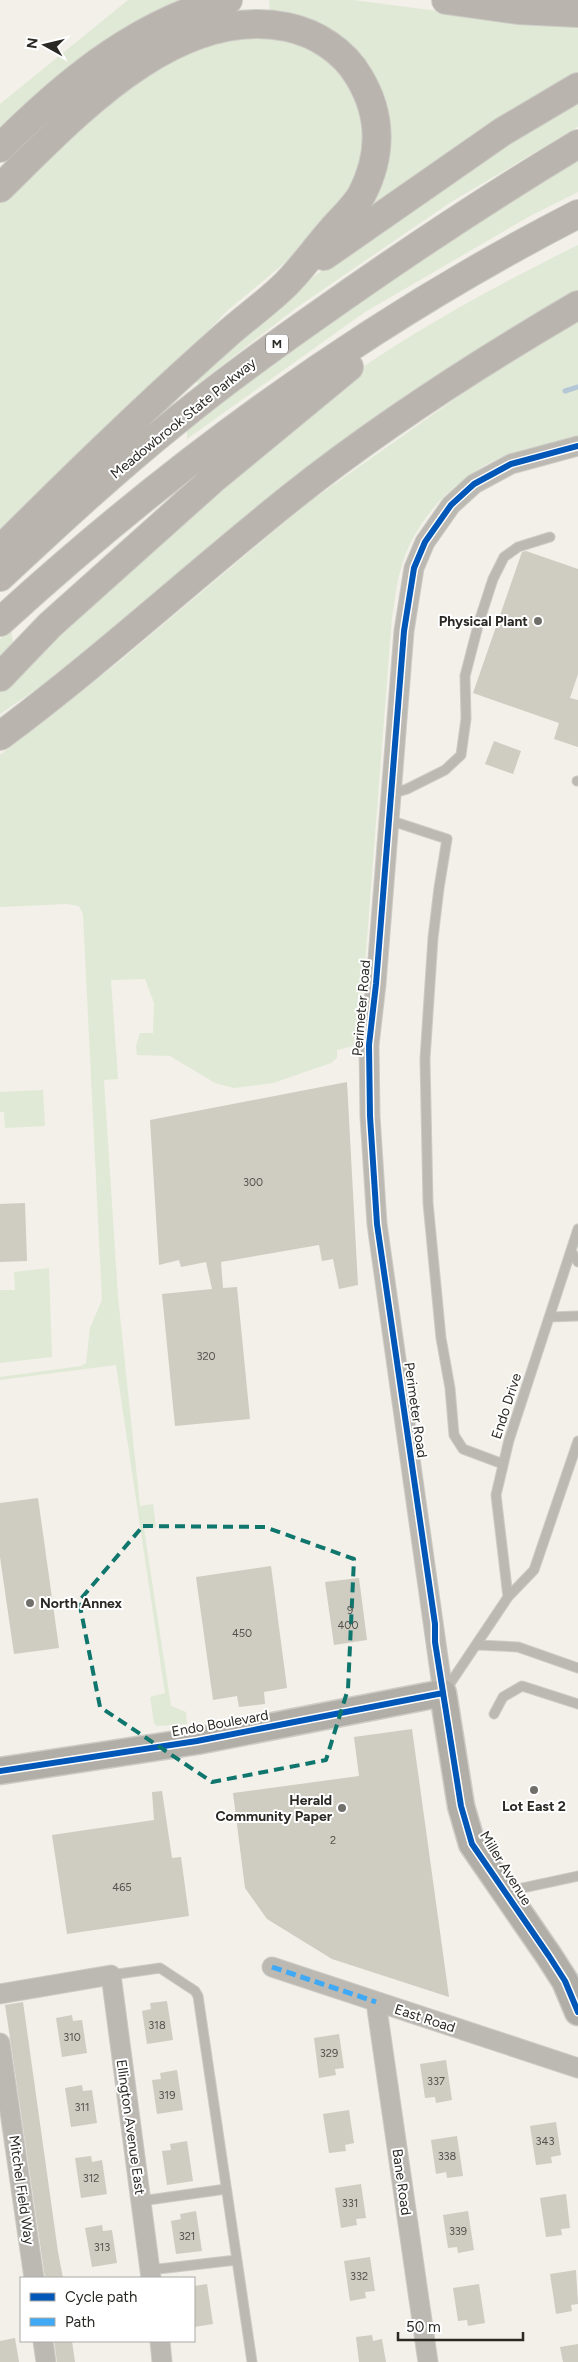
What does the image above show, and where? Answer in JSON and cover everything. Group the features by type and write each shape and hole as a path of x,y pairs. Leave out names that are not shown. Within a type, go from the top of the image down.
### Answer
{"highway":[{"path":"0,148 83,73 122,45 185,13 228,0"},
{"path":"446,0 518,10 578,12"},
{"path":"0,188 86,105 132,69 166,49 228,27 271,24 298,29 321,40 339,53 358,75 371,99 377,122 378,144 373,168 361,197 286,284"},
{"path":"0,550 110,442 224,336 286,284 502,132 578,87"},
{"name":"Meadowbrook State Parkway","path":"0,576 177,420 263,354 408,251 520,178 578,144"},
{"path":"0,622 83,547 177,470 314,371 407,310 513,248 578,214"},
{"path":"0,736 50,697 242,537 340,461 481,362 578,305"},
{"path":"0,677 27,648 80,598 239,456 342,374 407,310"}],"street":[{"name":"Perimeter Road","path":"443,1693 377,1224 370,1116 369,1044 376,984 404,631 414,568 425,542 450,506 474,484 511,464 578,446"},
{"name":"Endo Boulevard","path":"0,1772 197,1741 443,1693"},
{"name":"Miller Avenue","path":"443,1693 461,1806 472,1844 565,1981 578,2012"},
{"name":"East Road","path":"272,1967 578,2068"},
{"path":"0,1994 111,1975"},
{"name":"Ellington Avenue East","path":"111,1975 151,2274"},
{"name":"Bane Road","path":"376,2002 428,2362"},
{"name":"Mitchel Field Way","path":"0,2043 9,2161 34,2277"},
{"path":"43,2342 46,2362"},
{"path":"160,2342 162,2362"}],"lane":[{"path":"391,794 407,789 445,770 461,755 466,719 465,676 479,622 493,579 504,557 518,547 550,537"},
{"path":"389,820 447,839 433,938 425,1059 428,1203 441,1338 450,1388 454,1435 463,1449 503,1464"},
{"name":"Endo Drive","path":"508,1597 496,1495 511,1432 578,1228"},
{"path":"571,1251 578,1262"},
{"path":"550,1317 578,1316"},
{"path":"443,1693 478,1645 508,1597 534,1570 578,1441"},
{"path":"478,1645 518,1648 578,1668"},
{"path":"494,1714 503,1698 522,1686 578,1704"},
{"path":"504,1892 578,1876"},
{"path":"111,1975 160,1968 195,1991 252,2362"},
{"path":"140,2201 226,2189"},
{"path":"151,2274 236,2260"}],"highlighted area":[{"path":"143,1526 265,1527 354,1559 348,1689 326,1760 212,1782 100,1707 79,1601"}],"green space":[{"path":"128,0 195,0 0,134 0,104"},
{"path":"269,0 353,0 484,17 578,22 578,72 486,125 365,213 370,76 270,13"},
{"path":"240,35 285,36 328,57 354,89 366,130 359,175 324,230 227,311 146,396 0,533 0,198 128,83 193,46"},
{"path":"578,97 578,127 451,202 296,308 198,384 193,378 290,294 441,184"},
{"path":"578,160 578,192 530,216 365,312 187,439 187,430 264,368 406,268"},
{"path":"578,245 578,293 118,625 47,682 0,714 0,692 49,642 176,523 313,404 360,369 430,324"},
{"path":"578,321 578,438 504,456 469,475 438,502 426,518 406,553 400,572 392,617 361,1015 354,1046 337,1050 337,1058 331,1063 273,1083 234,1088 215,1083 170,1056 137,1055 136,1046 140,1033 153,1033 154,1003 145,979 111,980 118,1079 104,1080 118,1297 140,1506 153,1504 156,1527 144,1529 171,1706 186,1712 187,1724 157,1726 154,1723 150,1697 165,1693 116,1365 0,1380 0,1377 81,1366 86,1363 90,1328 102,1300 83,914 79,906 67,904 0,907 0,755 120,661 305,505 476,384"},
{"path":"11,630 13,643 0,657 0,639"},
{"path":"43,1090 45,1126 5,1128 4,1112 0,1112 0,1092"},
{"path":"49,1268 52,1357 0,1363 0,1290 15,1290 14,1272"}],"building":[{"name":"Physical Plant","path":"526,551 578,569 578,674 570,698 578,700 578,747 554,739 559,723 473,693 522,552"},
{"path":"494,741 521,751 513,774 485,764"},
{"path":"347,1082 358,1285 339,1289 333,1259 322,1261 319,1245 221,1262 223,1288 237,1287 250,1419 175,1426 162,1294 212,1289 206,1262 181,1267 179,1260 159,1265 150,1120"},
{"path":"25,1203 27,1261 0,1262 0,1204"},
{"name":"North Annex","path":"38,1498 59,1648 14,1654 0,1557 0,1503"},
{"path":"271,1566 287,1688 264,1692 265,1704 239,1707 237,1696 213,1700 196,1577"},
{"path":"359,1578 367,1640 334,1645 325,1582"},
{"path":"412,1729 449,1997 332,1959 267,1919 245,1888 233,1793 359,1776 354,1737"},
{"path":"162,1791 172,1858 181,1857 189,1916 67,1934 52,1835 154,1820 152,1792"},
{"path":"167,2001 173,2040 147,2044 142,2011 151,2009 150,2003"},
{"path":"23,2002 63,2277 45,2277 5,2005"},
{"path":"72,2015 73,2021 82,2020 87,2053 62,2057 56,2018"},
{"path":"339,2034 344,2068 335,2069 336,2075 319,2078 314,2038"},
{"path":"446,2060 452,2100 436,2103 435,2097 425,2098 420,2064"},
{"path":"177,2070 183,2110 157,2114 152,2080 161,2079 160,2073"},
{"path":"82,2085 83,2091 92,2090 97,2123 71,2127 65,2088"},
{"path":"349,2110 354,2143 345,2145 346,2151 329,2153 323,2114"},
{"path":"556,2122 561,2155 551,2157 552,2163 536,2165 530,2126"},
{"path":"457,2136 463,2176 447,2178 446,2172 436,2174 431,2140"},
{"path":"187,2141 193,2181 167,2185 162,2151 171,2150 170,2144"},
{"path":"91,2156 92,2162 102,2160 107,2194 81,2198 75,2158"},
{"path":"361,2184 366,2218 356,2219 357,2225 341,2228 335,2188"},
{"path":"566,2194 570,2228 561,2229 562,2235 546,2237 540,2198"},
{"path":"196,2211 202,2251 176,2254 171,2221 181,2219 180,2214"},
{"path":"468,2211 474,2250 458,2253 457,2247 448,2248 443,2215"},
{"path":"102,2225 103,2231 112,2230 117,2263 92,2267 85,2228"},
{"path":"370,2257 375,2291 365,2292 366,2298 350,2301 344,2261"},
{"path":"576,2270 578,2304 571,2305 572,2311 556,2314 550,2274"},
{"path":"207,2284 213,2324 195,2327 195,2286"},
{"path":"479,2284 485,2323 468,2326 467,2320 458,2321 453,2288"},
{"path":"372,2335 373,2341 382,2339 386,2362 359,2362 356,2337"},
{"path":"15,2338 19,2362 0,2362 0,2341"},
{"path":"54,2342 72,2342 75,2362 57,2362"},
{"path":"578,2344 578,2362 563,2362 560,2347"}],"waterway":[{"path":"565,391 578,387"}],"marked path":[{"path":"272,1967 376,2002"}],"cycle path":[{"path":"578,446 511,464 474,484 451,505 425,542 414,568 404,631 376,984 369,1045 370,1116 377,1224 435,1624 435,1642 461,1806 472,1844 565,1981 578,2012"},
{"path":"0,1771 197,1741 443,1693"}],"place":[{"name":"Physical Plant","path":"538,621"},
{"name":"North Annex","path":"30,1603"},
{"name":"Lot East 2","path":"534,1790"},
{"name":"Herald Community Paper","path":"342,1808"}]}
